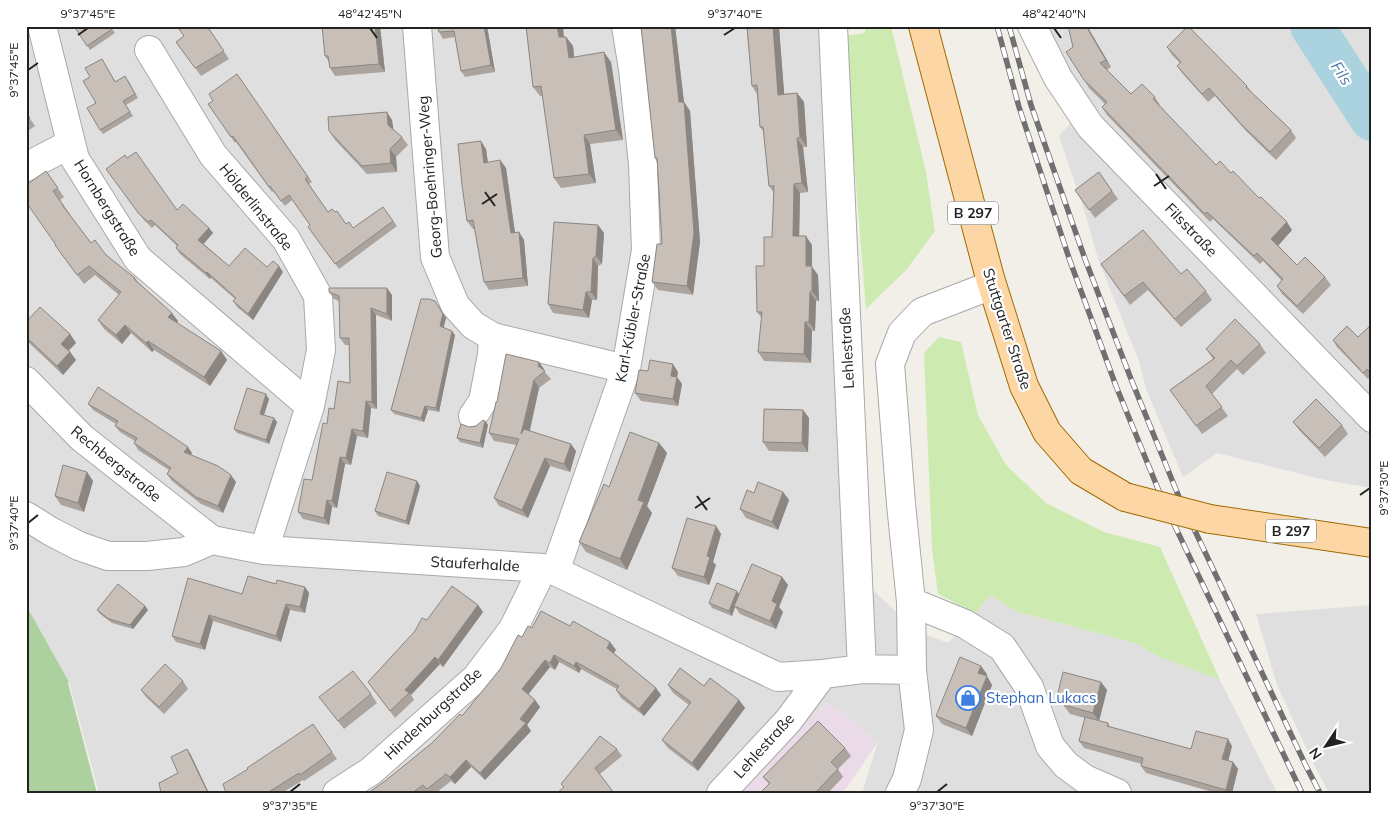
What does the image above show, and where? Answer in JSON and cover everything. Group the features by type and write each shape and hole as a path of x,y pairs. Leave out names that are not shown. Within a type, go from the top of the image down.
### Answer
{"main road":[{"name":"Stuttgarter Straße","path":"922,26 987,285 1024,386 1048,432 1081,470 1124,497 1210,520 1372,543"}],"street":[{"name":"Hornbergstraße","path":"42,26 75,159 138,259 310,406"},
{"name":"Georg-Boehringer-Weg","path":"417,26 436,257 455,305 473,324 493,336 626,369"},
{"name":"Karl-Kübler-Straße","path":"549,569 626,369 646,250 643,164 633,69 626,26"},
{"name":"Lehlestraße","path":"833,26 862,669"},
{"name":"Filsstraße","path":"1032,26 1058,78 1090,126 1372,418"},
{"name":"Hölderlinstraße","path":"149,50 213,155 286,239 318,296 320,350 310,406 264,550"},
{"path":"26,167 70,144"},
{"path":"900,793 907,779 919,730 912,670 911,602 890,364 902,333 922,312 987,285"},
{"path":"473,416 483,401 492,355 493,336"},
{"name":"Rechbergstraße","path":"26,381 82,438 212,540"},
{"path":"26,516 79,546 108,556 147,556 184,552 212,540"},
{"name":"Stauferhalde","path":"212,540 264,550 549,569 778,677 862,669 912,670"},
{"name":"Hindenburgstraße","path":"337,793 371,771 476,678 513,629 549,569"},
{"path":"911,602 965,624 1002,647 1029,687 1050,746 1066,765 1085,779 1117,793"},
{"name":"Lehlestraße","path":"721,793 788,721 823,674"}],"shaded area":[{"path":"26,26 841,26 863,581 917,631 948,643 991,595 1015,611 1135,643 1158,656 1220,680 1277,793 862,793 878,742 827,702 741,793 99,793 69,682 26,605"},
{"path":"1049,26 1372,26 1372,488 1325,480 1217,453 1183,477 1146,389 1139,361 1099,262 1059,136 1091,101 1060,56"},
{"path":"1372,605 1372,793 1329,793 1277,685 1256,614"},
{"path":"827,702 878,742 843,793 741,793"}],"green space":[{"path":"865,26 891,26 926,172 935,231 907,269 866,309 844,36 865,33"},
{"path":"939,337 961,342 978,415 1006,465 1046,503 1104,532 1160,547 1220,680 1158,656 1135,643 1015,611 991,595 975,613 938,594 932,549 924,353"},
{"path":"26,605 69,682 97,793 26,793"}],"building":[{"path":"74,26 110,26 112,29 87,46"},
{"path":"177,26 207,26 224,51 195,68 176,42 184,36"},
{"path":"322,26 375,26 379,64 330,68 328,56 325,56"},
{"path":"438,26 484,26 491,65 461,71 454,31 439,32"},
{"path":"526,26 557,26 559,37 566,37 569,58 604,52 616,130 584,135 589,174 554,178 541,86 533,87"},
{"path":"641,26 671,26 679,102 684,102 694,233 687,286 652,282 657,244 662,244 657,158 655,158"},
{"path":"747,26 773,26 778,95 797,93 800,137 797,138 802,183 794,184 793,236 806,236 806,266 812,266 812,291 810,292 809,322 805,322 804,354 758,352 762,312 757,312 756,266 764,266 764,237 772,237 774,186 769,186 763,127 760,127 757,85 752,86"},
{"path":"1068,26 1086,26 1106,60 1100,63 1131,94 1142,84 1155,97 1153,99 1216,165 1220,161 1231,173 1233,171 1259,198 1261,197 1287,222 1271,239 1297,265 1305,257 1325,277 1297,306 1277,286 1283,279 1257,253 1254,256 1207,212 1205,214 1102,107 1107,102 1084,80 1066,52 1073,47"},
{"path":"1188,26 1246,87 1291,130 1270,152 1240,123 1209,88 1202,94 1177,66 1181,62 1167,47"},
{"path":"102,59 115,82 125,76 135,94 123,101 130,112 100,130 87,108 96,103 83,81 90,77 85,68"},
{"path":"237,74 308,177 305,179 328,212 332,209 335,212 337,211 346,224 349,222 353,228 383,207 393,221 335,264 308,227 310,225 289,195 281,201 208,104 213,101 209,94"},
{"path":"387,112 388,125 402,137 390,149 391,163 362,166 329,131 328,117"},
{"path":"26,113 30,118 26,121"},
{"path":"481,141 484,163 500,160 511,233 519,232 523,278 484,282 473,220 467,221 458,144"},
{"path":"136,152 177,210 183,204 209,228 198,240 229,266 245,248 267,267 273,261 279,266 248,314 233,301 236,298 176,248 178,245 151,220 148,222 139,214 106,169 125,155 127,158"},
{"path":"46,171 58,188 53,191 91,243 95,240 106,255 135,278 172,313 168,317 221,351 204,377 148,341 146,343 125,325 116,335 98,320 121,292 89,266 77,275 26,202 26,185"},
{"path":"1099,172 1112,191 1089,210 1075,190"},
{"path":"554,222 598,225 596,256 593,258 591,292 586,292 583,310 548,304"},
{"path":"1143,230 1181,274 1187,269 1206,291 1175,319 1143,282 1124,296 1101,264"},
{"path":"329,288 387,288 387,314 371,308 372,402 366,401 363,431 352,429 346,458 340,457 332,501 327,500 324,518 298,512 304,479 312,480 323,423 327,424 329,408 334,409 338,381 350,383 349,338 340,338 339,296 329,292"},
{"path":"421,299 435,301 443,314 440,326 452,331 436,408 425,406 421,418 391,410"},
{"path":"40,307 70,334 61,344 70,352 57,366 26,337 26,322"},
{"path":"1235,319 1260,344 1237,366 1231,360 1206,386 1222,407 1196,426 1170,390 1215,358 1206,349"},
{"path":"1372,324 1372,374 1367,369 1363,373 1333,340 1347,326 1358,337"},
{"path":"506,354 539,362 538,366 545,371 534,380 521,434 524,429 571,444 564,464 545,458 522,510 494,498 519,439 489,433"},
{"path":"650,360 673,364 671,376 677,377 673,399 635,393 639,370 648,371"},
{"path":"98,387 188,447 184,452 218,466 231,475 218,506 196,497 167,474 171,468 134,443 137,438 115,426 118,421 88,404"},
{"path":"247,388 266,394 260,414 274,418 266,440 234,429"},
{"path":"1316,399 1342,425 1319,448 1293,422"},
{"path":"764,409 803,410 802,443 763,442"},
{"path":"483,420 485,421 480,443 457,438 461,424 469,427 476,426"},
{"path":"630,432 659,443 638,500 644,502 620,559 579,542 604,484 609,487"},
{"path":"63,465 87,472 78,503 55,496"},
{"path":"387,472 417,481 406,521 375,511"},
{"path":"758,482 783,492 772,522 740,509 747,490 754,493"},
{"path":"687,518 716,526 707,556 710,557 704,577 672,568"},
{"path":"752,564 782,577 772,601 777,604 770,621 734,606"},
{"path":"248,576 276,584 277,580 305,587 300,607 286,604 276,636 209,615 200,644 172,636 188,578 242,594"},
{"path":"717,583 737,591 729,611 709,603"},
{"path":"118,584 145,606 130,625 109,619 97,610"},
{"path":"452,586 478,605 438,660 435,657 405,690 409,693 390,711 368,682 415,631 422,618 427,620"},
{"path":"541,611 570,626 573,621 610,642 607,648 656,688 639,709 616,690 619,686 576,662 574,666 554,655 550,663 545,660 522,689 535,700 520,719 526,723 480,773 466,760 450,777 446,774 427,789 423,785 412,793 368,793 432,743 460,714 462,716 501,668 518,635 522,637 528,626 532,628"},
{"path":"960,657 981,666 978,673 987,676 966,728 936,716"},
{"path":"165,664 183,681 159,707 141,690"},
{"path":"680,668 704,686 710,678 739,700 692,763 662,740 691,702 668,685"},
{"path":"353,671 371,694 338,721 319,697"},
{"path":"1063,672 1101,682 1093,713 1064,705 1065,699 1057,697"},
{"path":"1085,717 1108,723 1107,726 1191,749 1196,731 1228,739 1222,759 1233,762 1226,790 1141,766 1143,758 1079,741"},
{"path":"818,721 845,748 831,762 838,769 815,793 760,793 770,783 763,777"},
{"path":"313,724 332,752 300,775 299,773 267,793 226,793 223,784"},
{"path":"600,736 617,749 595,768 614,793 557,793 564,787 561,784"},
{"path":"187,749 207,791 203,793 161,793 159,783 178,773 171,757"}],"waterway":[{"name":"Fils","path":"1312,26 1372,119"}],"railway":[{"path":"997,26 1019,107 1070,261 1116,386 1163,501 1302,793"},
{"path":"1009,26 1031,105 1085,259 1131,379 1179,497 1320,793"}],"place":[{"name":"Stephan Lukacs","path":"968,698"}]}
